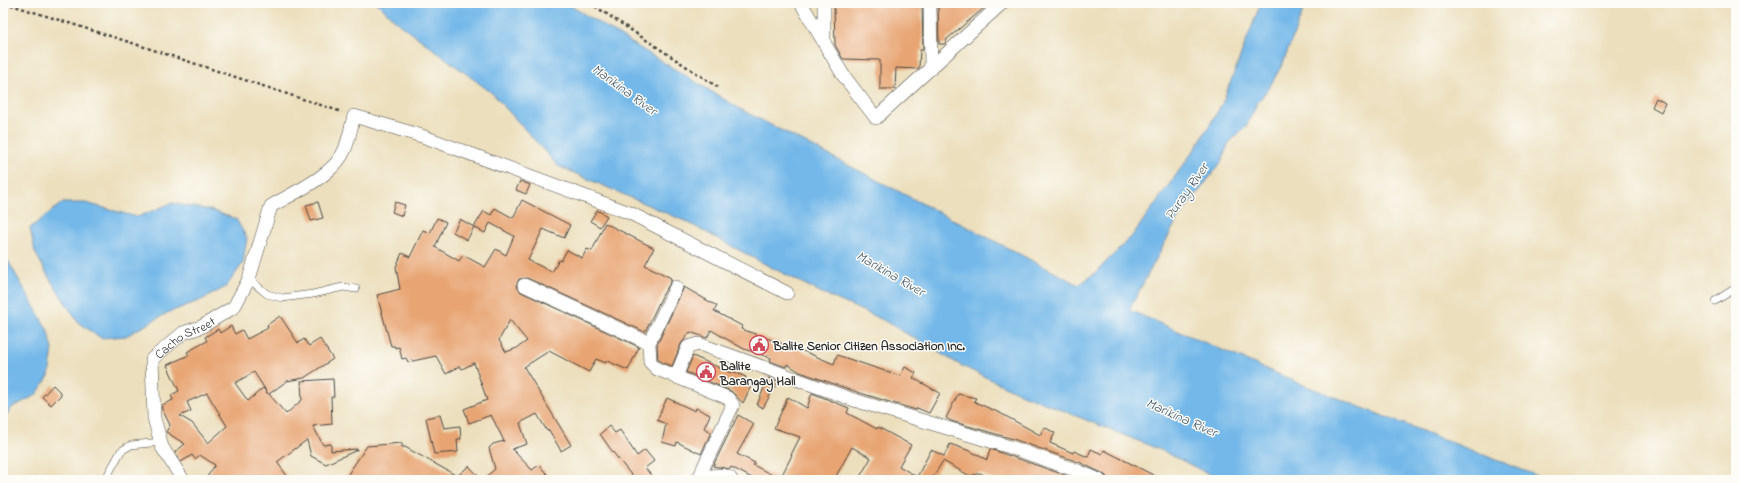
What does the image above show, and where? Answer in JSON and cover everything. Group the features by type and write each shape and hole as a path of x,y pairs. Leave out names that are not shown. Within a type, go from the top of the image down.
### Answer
{"main road":[{"path":"699,480 721,478 728,480"}],"street":[{"path":"801,3 824,45 843,75 876,118 1002,3"},
{"path":"824,3 824,45"},
{"path":"930,3 930,69"},
{"path":"249,279 271,206 322,176 336,165 345,149 354,116 422,136 630,213 787,293"},
{"name":"Cacho Street","path":"183,480 167,455 161,442 154,418 152,359 183,333 201,327 234,307 249,279"},
{"path":"524,285 649,343"},
{"path":"676,287 649,343 650,362 657,370 728,398 733,405 704,466 699,480"},
{"path":"676,377 688,347 699,344 854,400 1010,447 1099,480"}],"lane":[{"path":"249,279 267,294 282,298 313,294 343,287 356,289"},
{"path":"1715,301 1736,288"},
{"path":"105,480 121,450 131,445 161,442"}],"path":[{"path":"5,3 354,116"},
{"path":"590,3 719,88"}],"water":[{"path":"377,3 566,3 740,109 1079,285 1095,273 1132,236 1197,146 1222,104 1261,3 1306,3 1283,63 1270,86 1258,102 1247,125 1228,144 1222,161 1177,220 1129,310 1301,384 1548,480 1221,480 1163,451 1017,392 962,366 883,320 820,292 687,222 558,166 492,93 397,22"},
{"path":"62,203 86,203 137,217 172,203 210,210 236,219 247,238 243,263 226,287 201,300 167,313 126,336 101,338 78,322 48,276 35,252 30,228"},
{"path":"3,252 47,329 53,349 49,376 36,395 11,408 3,421"}],"building":[{"path":"834,3 922,3 923,50 920,50 919,68 896,68 895,89 880,89 880,60 843,59 835,45"},
{"path":"938,3 990,3 947,39 945,44 939,44"},
{"path":"1656,98 1665,103 1661,112 1652,107"},
{"path":"520,181 530,185 526,194 516,190"},
{"path":"522,200 570,225 564,238 543,229 528,260 552,272 559,260 561,261 567,250 582,258 587,249 592,251 605,223 654,248 645,265 671,278 670,280 672,280 663,294 645,332 527,278 519,279 516,286 521,292 639,347 628,370 607,361 606,363 596,359 589,372 549,351 524,367 571,445 561,451 549,430 547,431 537,414 520,423 527,444 512,449 532,470 539,465 552,480 482,480 495,469 489,448 493,444 504,441 491,415 469,423 464,409 487,400 474,363 462,369 460,366 446,374 436,356 408,362 406,358 402,359 399,347 395,348 395,346 391,346 377,295 400,289 396,267 402,253 410,257 423,230 430,233 437,218 446,222 435,247 459,261 463,255 485,267 496,249 506,255 514,236 490,223 485,233 474,227 484,211 491,215 495,208 513,218","holes":["510,320 527,341 517,348 506,352 499,340"]},
{"path":"318,202 323,218 311,221 306,205"},
{"path":"395,202 405,205 402,216 392,212"},
{"path":"597,210 607,216 600,227 590,221"},
{"path":"460,219 474,227 467,240 453,232"},
{"path":"684,287 717,306 714,311 742,326 741,329 803,351 834,364 837,355 900,376 905,367 916,373 913,378 940,393 929,413 917,408 916,410 857,392 800,372 787,364 786,367 770,361 771,358 744,349 711,330 707,338 690,332 681,344 672,366 662,362 658,359 657,345"},
{"path":"280,316 298,343 304,339 309,346 320,339 333,359 304,378 287,381 269,394 286,414 302,400 301,381 333,379 334,397 331,397 332,424 313,426 323,445 331,444 331,451 357,450 326,464 311,456 307,440 277,462 290,480 205,480 215,465 200,455 195,459 192,455 181,462 175,452 185,444 166,432 170,425 162,409 162,405 173,400 171,395 179,391 167,365 189,355 187,352 207,341 205,337 218,329 220,333 231,326 235,334 242,330 247,339 268,328 267,325","holes":["254,372 268,394 263,388 248,401 235,383","207,393 227,426 208,443 192,423 180,416 191,411 187,402"]},
{"path":"693,356 731,373 732,371 746,377 743,382 751,386 743,403 731,391 686,372"},
{"path":"768,378 778,381 763,408 757,405"},
{"path":"53,385 62,394 51,405 42,397"},
{"path":"812,393 849,408 847,413 877,429 878,427 911,445 899,466 917,477 931,450 944,456 950,444 970,451 987,460 990,449 1079,480 994,480 980,473 970,476 943,461 931,480 858,480 871,458 852,447 835,478 832,476 830,480 756,480 731,467 730,469 713,466 738,415 754,424 737,454 755,463 753,465 780,479 800,437 774,428 788,397 807,408"},
{"path":"958,394 976,398 974,401 977,403 1000,413 1040,435 1044,427 1055,433 1050,443 1073,453 1074,451 1088,457 1091,449 1102,454 1104,450 1163,480 1107,480 1106,476 1102,473 1081,463 1013,439 951,421 946,418"},
{"path":"667,398 695,411 696,408 710,415 704,428 711,432 701,454 677,442 676,446 662,442 666,424 657,420"},
{"path":"440,415 444,428 460,426 461,439 457,439 458,452 434,454 426,418"},
{"path":"609,426 615,433 620,430 637,456 645,450 654,461 645,468 655,480 636,480 632,476 600,434"},
{"path":"402,443 402,447 405,447 457,476 469,466 482,480 344,480 367,446"}],"place":[{"name":"Balite Senior Citizen Association Inc.","path":"759,345"},
{"name":"Balite Barangay Hall","path":"706,372"}],"water label":[{"name":"Marikina River","path":"625,89"},
{"name":"Puray River","path":"1186,191"},
{"name":"Marikina River","path":"891,273"},
{"name":"Marikina River","path":"1182,417"}]}
